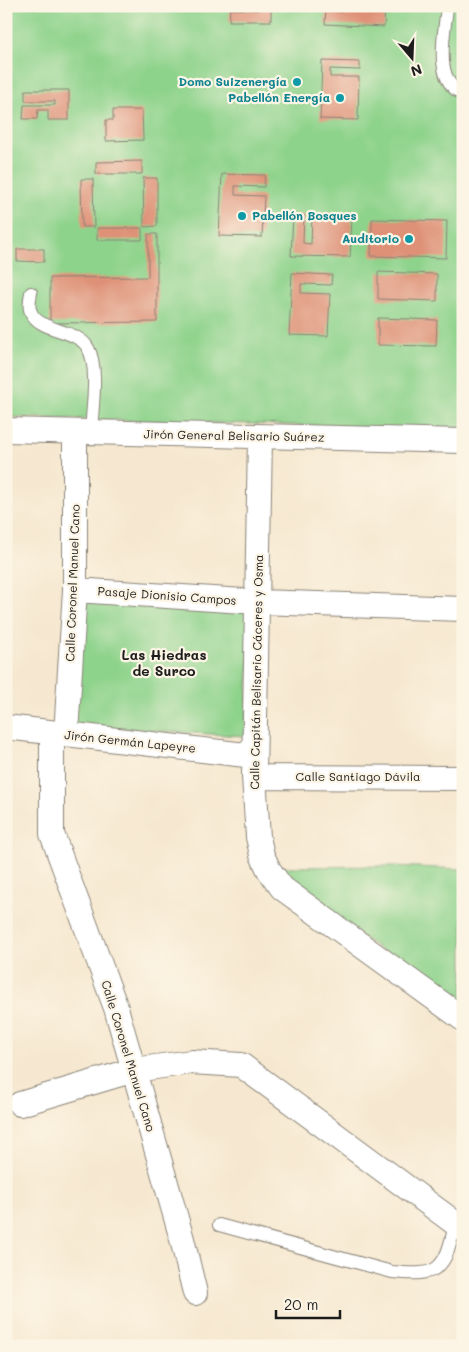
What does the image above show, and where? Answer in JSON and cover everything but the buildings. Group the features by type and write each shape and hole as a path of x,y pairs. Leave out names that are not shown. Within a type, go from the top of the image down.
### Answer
{"street":[{"name":"Jirón General Belisario Suárez","path":"6,430 463,441"},
{"name":"Calle Coronel Manuel Cano","path":"83,432 75,590 59,733 52,834 116,1008 195,1293"},
{"name":"Calle Capitán Belisario Cáceres y Osma","path":"260,437 259,602 254,766 258,837 262,855 269,870 282,888 463,1019"},
{"name":"Pasaje Dionisio Campos","path":"75,590 259,602 463,609"},
{"name":"Jirón Germán Lapeyre","path":"6,726 59,733 254,766"},
{"name":"Calle Santiago Dávila","path":"254,766 463,778"},
{"path":"20,1104 134,1070 191,1062 240,1065 459,1227"}],"lane":[{"path":"447,6 443,63 447,80 463,94"},
{"path":"31,293 30,311 34,317 46,325 84,340 89,349 93,368 83,432"},
{"path":"219,1225 392,1272 419,1275 433,1272 444,1260 459,1227"}],"green space":[{"path":"6,6 463,6 463,430 6,417"},
{"path":"80,596 253,605 245,736 73,726"},
{"path":"393,866 463,869 463,1009 296,889 281,867"}],"place":[{"name":"Domo Suizenergía","path":"297,82"},
{"name":"Pabellón Energía","path":"340,98"},
{"name":"Pabellón Bosques","path":"242,216"},
{"name":"Auditorio","path":"409,239"}],"district":[{"name":"Las Hiedras de Surco","path":"164,664"}]}
